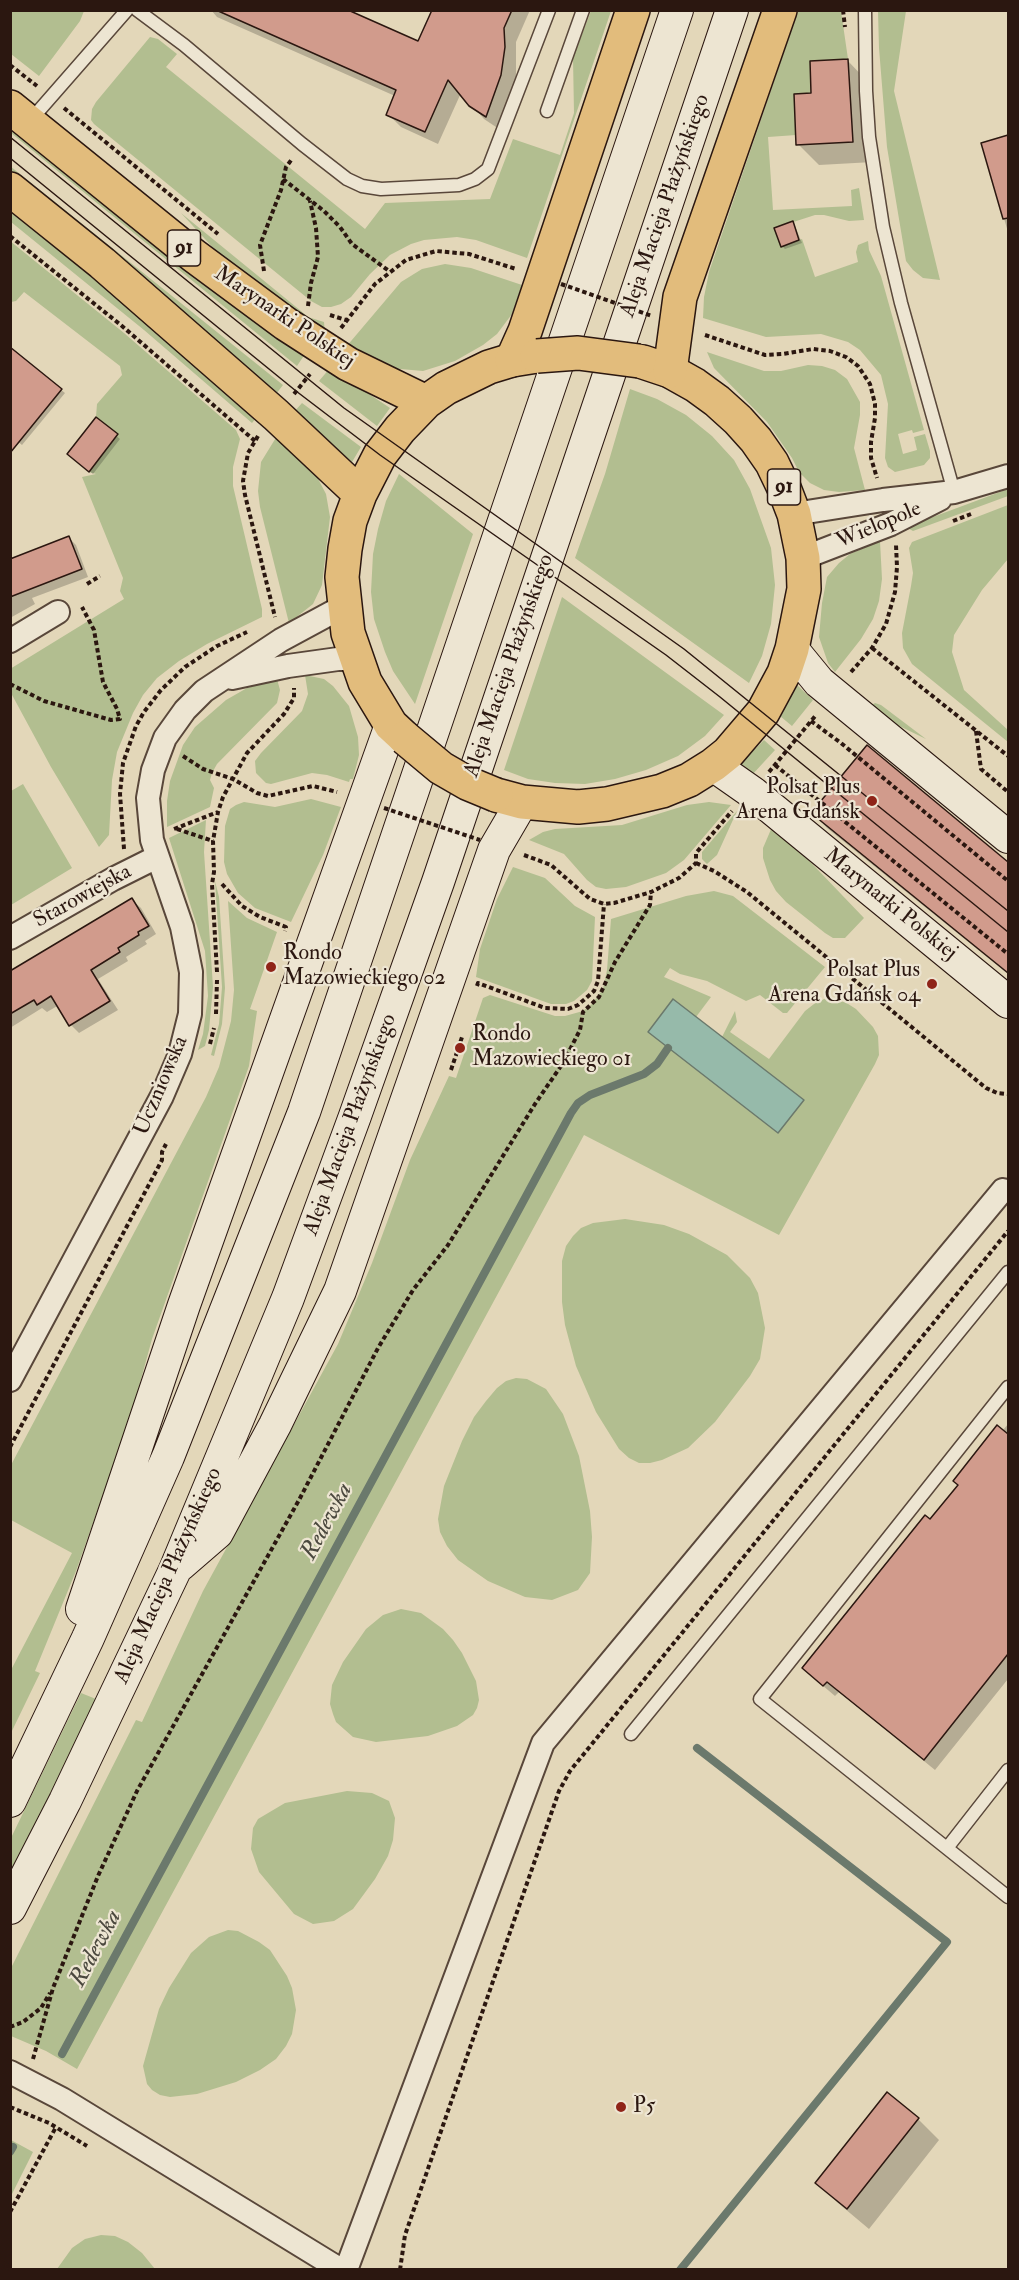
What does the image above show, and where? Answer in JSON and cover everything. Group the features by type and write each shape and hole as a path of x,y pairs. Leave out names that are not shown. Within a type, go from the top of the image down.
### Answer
{"main road":[{"path":"524,358 525,331 633,10"},
{"path":"10,1801 42,1736 168,1457 304,1112 677,10"},
{"name":"Aleja Macieja Płażyńskiego","path":"10,1908 65,1801 175,1570 288,1298 438,882 732,10"},
{"path":"670,371 680,297 780,10"},
{"name":"Marynarki Polskiej","path":"20,114 193,255 286,324 348,364 426,402"},
{"path":"10,189 102,263 276,415 360,494"},
{"name":"91","path":"598,354 639,361 670,371 695,385 717,401 744,426 772,463 794,514 803,558 804,589 792,649 784,673 763,712 741,739 713,765 689,780 662,791 607,804 578,807 509,798 467,783 441,768 398,731 377,704 355,659 344,606 342,577 345,549 350,521 360,494 380,454 426,402 467,377 524,358 598,354"},
{"path":"792,649 819,682 1008,837"},
{"path":"42,1736 75,1628 184,1305 398,731"},
{"name":"Marynarki Polskiej","path":"713,765 753,793 1008,1002"},
{"path":"175,1570 217,1533 322,1332 340,1291 494,850 509,798"}],"street":[{"name":"Wielopole","path":"794,514 954,492 1008,476"},
{"name":"Wielopole","path":"803,558 891,524 954,492"},
{"name":"Uczniowska","path":"10,1380 162,1096 180,1054 190,1014 191,972 182,927 152,840 148,798 153,770 165,738 184,710 216,682 281,640 344,606"},
{"path":"10,641 58,612"},
{"name":"Uczniowska","path":"216,682 288,666 338,658 355,659"},
{"name":"Starowiejska","path":"10,938 113,879 157,858"},
{"path":"346,2270 543,1743 1003,1190"},
{"path":"17,2076 62,2099 341,2270"}],"lane":[{"path":"20,114 51,97 128,10"},
{"path":"137,10 184,45 302,144 347,178 362,186 381,189 459,185 475,179 488,169 549,10"},
{"path":"547,111 583,10"},
{"path":"865,10 869,136 883,227 901,303 954,492"},
{"path":"631,1734 1008,1272"},
{"path":"1008,1387 760,1699 1008,1897"},
{"path":"947,1848 1008,1770"}],"path":[{"path":"10,65 220,236"},
{"path":"256,265 264,272 260,245 284,179 286,167 302,144"},
{"path":"284,179 340,227 352,244 390,271"},
{"path":"299,302 308,309 311,283 318,257 310,200"},
{"path":"10,236 122,327 255,441"},
{"path":"340,329 375,284 406,260 436,251 469,254 522,271"},
{"path":"561,284 652,316"},
{"path":"327,315 346,320"},
{"path":"705,335 765,355 813,349 830,351 846,357 858,366 870,384 875,404 871,458 878,482"},
{"path":"293,395 314,368"},
{"path":"263,430 248,453 244,488 277,625"},
{"path":"849,675 872,648 886,624 895,592 896,543"},
{"path":"87,584 100,576"},
{"path":"10,684 44,701 111,720 120,719 103,682 94,630 79,601"},
{"path":"872,648 1008,756"},
{"path":"214,872 213,841 218,812 247,753 284,714 294,698 292,681"},
{"path":"768,774 818,713"},
{"path":"811,721 841,743 1008,881"},
{"path":"976,731 981,769 1008,792"},
{"path":"177,752 203,769 233,779 257,793 268,796 313,786 345,795"},
{"path":"775,765 1008,954"},
{"path":"524,855 561,872 579,892 590,899 604,904 614,903 651,892 679,878 696,863 696,852 732,811 741,807"},
{"path":"384,808 480,840"},
{"path":"176,828 213,841"},
{"path":"696,863 747,891 986,1088 1008,1094"},
{"path":"222,884 235,900 250,912 286,927 283,937"},
{"path":"17,2076 36,2052 53,1988 98,1876 137,1791 299,1500 378,1348 413,1290 448,1245 534,1104 563,1063 580,1030 583,1012 599,997 615,962 650,905 651,892"},
{"path":"475,994 478,983 545,1008 568,1009 578,1005 594,991 598,981 604,904"},
{"path":"451,1070 465,1027"},
{"path":"10,1447 162,1160"},
{"path":"10,2027 22,2022 40,2008 53,1988"},
{"path":"10,2108 49,2122"},
{"path":"10,2212 56,2127"},
{"path":"400,2270 405,2235"}],"shaded area":[{"path":"10,11 84,11 80,21 39,76 11,54"},
{"path":"591,11 611,11 527,258 476,240 457,237 424,240 390,255 351,297 331,307 322,307 311,301 91,120 92,109 96,102 150,37 158,39 177,54 166,67 365,229 385,203 490,199 513,139 560,155 574,113 573,58"},
{"path":"798,11 841,11 848,59 810,61 811,93 794,94 796,135 768,137 773,210 852,206 851,190 859,188 864,220 849,221 815,215 775,228 781,247 802,239 815,277 858,262 856,252 858,245 868,241 869,250 881,276 924,430 913,433 912,430 898,434 903,454 917,450 914,437 925,434 930,458 924,465 895,472 888,467 885,458 888,404 881,375 860,350 848,342 821,334 766,337 703,318 709,272"},
{"path":"878,11 906,11 894,91 940,280 923,278 906,261 887,147"},
{"path":"10,126 305,354 297,366 11,133"},
{"path":"10,166 283,385 276,394 169,301 11,171"},
{"path":"10,207 257,417 252,423 144,330 11,222"},
{"path":"181,213 308,317 324,322 325,333 228,264"},
{"path":"10,241 124,333 236,430 240,439 233,467 233,486 262,617 207,644 179,661 157,678 143,695 117,752 112,780 109,835 99,847 51,767 11,693 10,669 124,599 120,591 123,578 82,477 96,474 89,472 118,435 96,417 97,404 122,375 120,366 24,292 16,301 11,302"},
{"path":"445,264 471,268 522,285 512,314 497,334 455,361 423,371 389,368 346,347 401,282 422,269"},
{"path":"707,352 764,371 781,371 808,365 822,366 835,370 847,379 860,402 854,448 865,490 839,492 824,490 810,483 799,472 767,422 714,368"},
{"path":"330,368 390,408 377,426 319,381"},
{"path":"630,389 657,399 686,415 712,436 734,460 750,489 771,548 775,585 771,624 762,656 749,683 575,558 605,474"},
{"path":"302,403 361,447 352,462 294,412"},
{"path":"277,436 314,471 326,494 330,517 322,585 313,604 289,623 258,491 261,462"},
{"path":"399,474 473,534 415,704 393,671 385,652 374,619 371,592 373,554 378,529 386,501"},
{"path":"1008,489 1008,496 913,531 906,527"},
{"path":"1008,505 1008,559 982,590 954,635 952,652 964,690 1008,730 1008,742 912,664 903,648 902,633 913,573 909,548 912,542"},
{"path":"880,541 882,579 879,601 873,619 861,639 835,672 828,663 819,637 827,577 850,554"},
{"path":"562,597 724,715 705,736 678,756 646,770 615,779 585,784 555,783 528,779 504,770"},
{"path":"305,675 324,679 333,686 349,706 358,737 359,755 353,779 349,782 312,773 271,784 266,783 256,773 255,761 302,711 308,694"},
{"path":"277,679 280,690 277,703 217,764 212,773 210,780 214,788 210,807 167,827 170,781 183,745 195,727 226,700 247,688"},
{"path":"797,685 813,700 792,726 780,716"},
{"path":"875,703 881,705 926,739 887,720 869,707"},
{"path":"764,740 775,750 752,775 738,766"},
{"path":"23,784 72,868 11,905 11,791"},
{"path":"311,799 341,807 323,855 291,922 255,908 238,893 227,874 224,862 225,826 230,809 244,802 275,807"},
{"path":"709,802 731,805 684,860 666,873 626,887 606,889 596,887 564,854 529,840 543,832 555,829 622,825 687,805"},
{"path":"737,811 717,855 707,864 702,859 702,852"},
{"path":"206,820 204,852 213,987 209,1030 205,1046 198,1050 203,1034 208,996 205,951 169,838"},
{"path":"772,827 797,848 864,918 845,938 833,938 825,933 786,902 776,891 763,858 763,848"},
{"path":"513,867 545,878 575,906 595,917 592,981 587,990 574,1001 566,1004 551,1004 476,977 480,949 497,899"},
{"path":"215,881 219,897 225,988 222,1024 214,1056 211,1055 219,1024 222,987"},
{"path":"714,891 733,896 825,967 787,1013 783,1013 760,995 746,1001 707,981 680,974 670,968 664,977 711,997 696,1017 672,999 803,1100 722,1037 735,1011 737,1022 730,1032 769,1059 805,1011 824,999 845,1002 856,1009 873,1027 878,1036 879,1055 875,1064 779,1235 584,1135 77,2069 46,2051 11,2036 10,1970 136,1720 142,1722 203,1591 338,1344 372,1263 410,1160 449,1076 456,1078 483,998 490,995 555,1016 583,1011 592,1004 603,989 607,970 611,919 686,896"},
{"path":"228,901 247,918 277,932 250,1009 257,1011 249,1066 152,1339 131,1416 76,1571 35,1671 40,1673 10,1735 11,1670 72,1553 11,1520 11,1465 206,1097 219,1067 231,1021 234,990"},
{"path":"673,999 804,1100 778,1133 648,1032"},
{"path":"625,1219 664,1225 689,1234 727,1255 750,1278 758,1293 765,1328 760,1359 715,1422 688,1448 650,1463 639,1463 619,1449 596,1412 576,1366 565,1325 562,1302 562,1261 566,1246 573,1236 581,1228 593,1223"},
{"path":"516,1378 527,1379 546,1389 563,1414 579,1456 590,1511 592,1537 590,1573 578,1590 552,1600 525,1597 488,1581 458,1560 440,1532 438,1519 444,1486 462,1441 474,1417 497,1388 506,1381"},
{"path":"401,1609 421,1613 443,1629 453,1640 476,1681 479,1700 477,1708 473,1715 457,1726 428,1736 376,1742 353,1737 336,1722 330,1704 332,1685 343,1662 366,1629 383,1615"},
{"path":"81,1693 96,1699 11,1874 10,1840"},
{"path":"347,1791 372,1793 389,1801 395,1818 393,1840 388,1856 375,1879 353,1909 334,1921 313,1924 294,1914 259,1872 251,1849 253,1828 258,1819 285,1803"},
{"path":"228,1930 238,1931 270,1950 287,1976 296,2010 292,2034 276,2059 236,2082 197,2094 170,2097 160,2095 147,2084 143,2066 159,2009 191,1953 209,1937"},
{"path":"11,2140 33,2152 11,2196"},
{"path":"101,2235 115,2236 128,2242 142,2253 155,2269 57,2269 72,2248 85,2239"}],"building":[{"path":"216,10 348,10 418,41 432,10 512,10 504,28 505,47 501,75 486,117 469,106 448,80 425,132 386,115 396,90"},
{"path":"848,59 853,142 796,145 794,94 811,93 810,61"},
{"path":"1008,135 1008,218 1003,219 981,143"},
{"path":"793,221 799,240 781,247 774,228"},
{"path":"10,347 62,389 10,453"},
{"path":"96,417 118,434 89,472 67,454"},
{"path":"69,536 82,569 10,597 10,559"},
{"path":"867,745 1008,862 1008,973 811,813"},
{"path":"132,898 149,926 118,948 120,952 91,970 110,1001 69,1026 51,996 37,1005 34,1000 10,1014 10,971"},
{"path":"997,1425 1008,1434 1008,1654 924,1760 827,1682 823,1686 802,1668 925,1515 930,1519 958,1485 953,1481"},
{"path":"887,2092 919,2118 847,2209 815,2183"}],"waterway":[{"name":"Redewka","path":"62,2054 571,1113 578,1103 590,1095 644,1074 657,1064 668,1048"},
{"path":"680,2270 947,1942 697,1748"},
{"name":"Redewka","path":"10,2152 13,2147"}],"tram line":[{"path":"10,137 344,408 684,649 1008,911"},
{"path":"10,158 296,391 380,455 666,655 1008,932"}],"place":[{"name":"Polsat Plus Arena Gdańsk","path":"872,801"},
{"name":"Rondo Mazowieckiego 02","path":"271,967"},
{"name":"Polsat Plus Arena Gdańsk 04","path":"932,984"},
{"name":"Rondo Mazowieckiego 01","path":"460,1048"},
{"name":"P5","path":"621,2107"}]}
